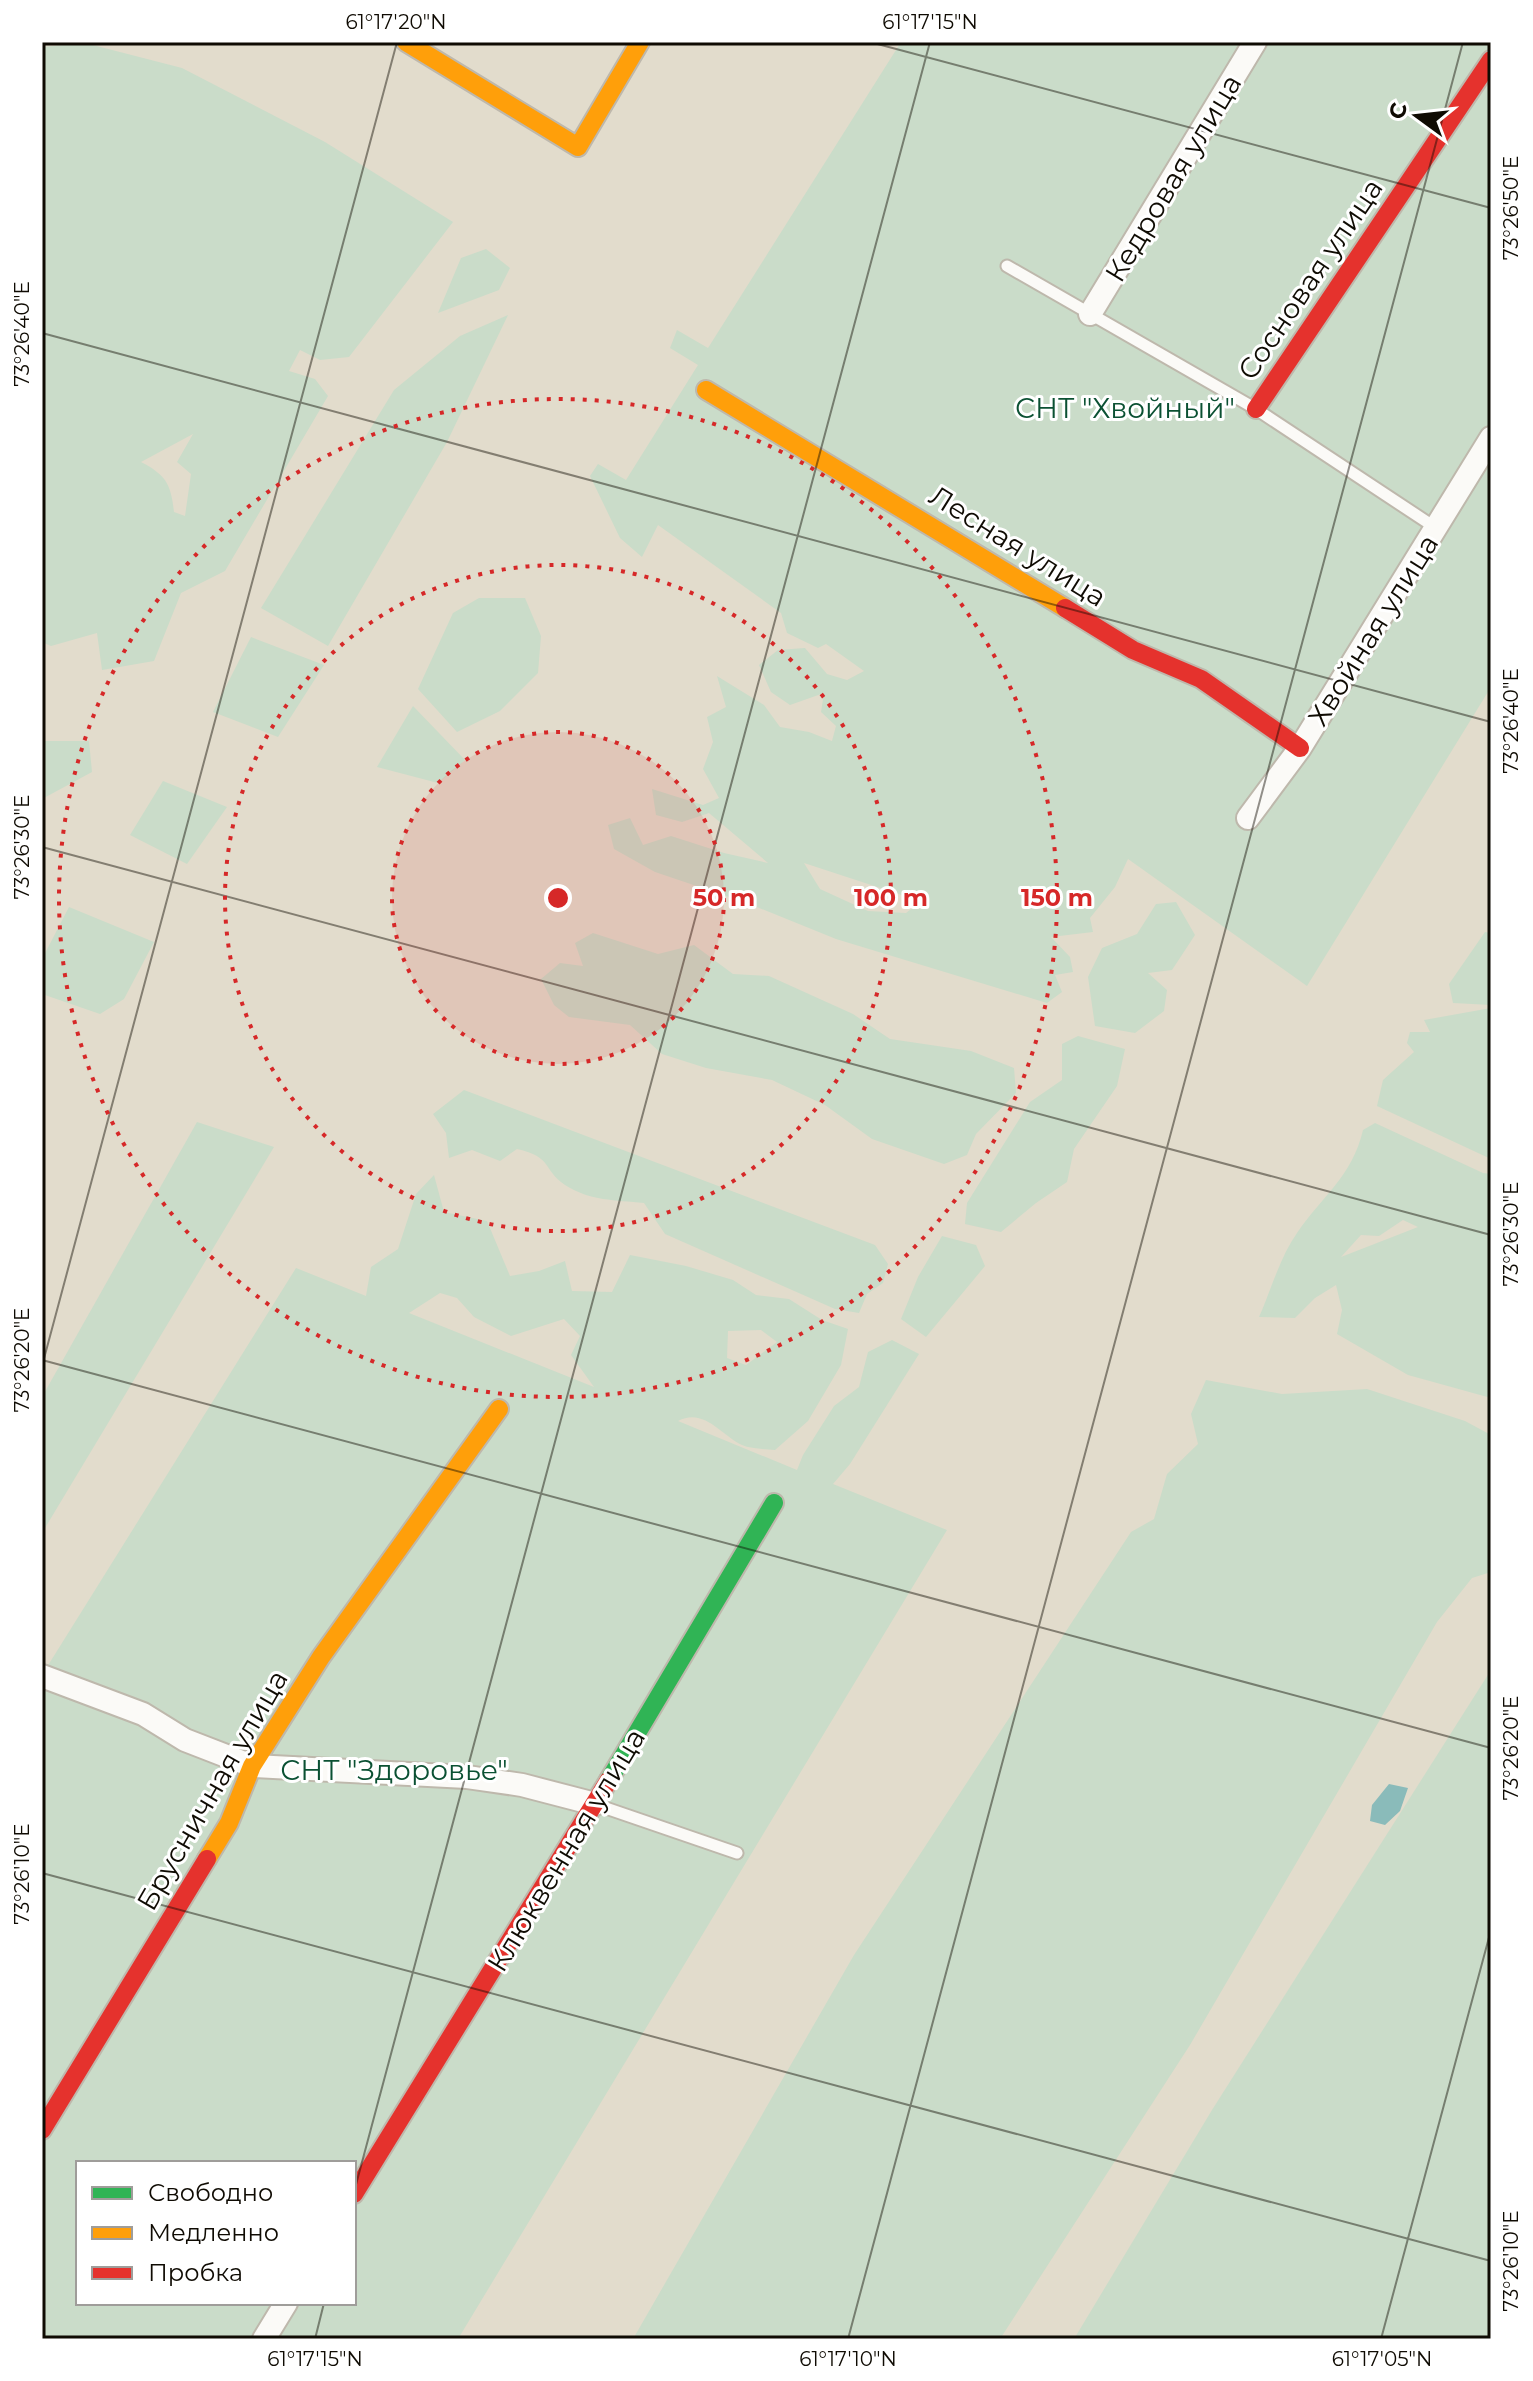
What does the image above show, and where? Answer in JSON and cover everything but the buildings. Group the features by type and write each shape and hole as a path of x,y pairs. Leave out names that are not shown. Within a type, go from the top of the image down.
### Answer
{"street":[{"path":"406,42 578,147 640,42"},
{"name":"Кедровая улица","path":"1090,314 1255,42"},
{"name":"Сосновая улица","path":"1256,409 1491,60"},
{"name":"Лесная улица","path":"706,390 1133,650 1201,679 1300,748"},
{"name":"Хвойная улица","path":"1248,818 1300,748 1491,438"},
{"name":"Брусничная улица","path":"42,2130 229,1823 252,1766 321,1657 499,1409"},
{"name":"Клюквенная улица","path":"356,2191 595,1804 774,1503"},
{"path":"42,1676 143,1714 185,1740 252,1766 467,1777 522,1785 595,1804"},
{"path":"264,2339 285,2305"}],"lane":[{"path":"1007,266 1256,409 1436,528"},
{"path":"595,1804 737,1853"}],"green space":[{"name":"СНТ \"Хвойный\"","path":"901,42 1491,42 1491,687 1307,986 1128,859 1115,887 1090,918 1093,932 1051,937 1070,957 1073,972 1055,975 1062,992 1047,1003 836,939 747,903 655,872 614,849 608,825 630,818 643,845 671,836 768,863 709,813 682,822 656,815 652,789 703,805 719,798 703,769 713,742 707,717 726,707 717,676 764,705 780,727 809,732 832,741 836,726 821,712 824,693 790,705 771,692 759,665 778,650 805,648 827,674 847,680 864,671 826,644 818,648 787,633 781,613 658,525 642,557 620,538 590,476 598,464 626,480 698,365 670,348 677,330 708,348","holes":["804,863 920,901 906,913 868,911 820,889"]},
{"path":"85,43 182,68 325,142 453,222 349,357 320,360 300,350 289,371 315,379 328,396 225,571 181,593 154,661 102,670 97,633 51,646 42,642 42,47","holes":["193,434 177,462 191,474 185,516 174,512 169,487 162,476 141,462"]},
{"path":"486,249 510,268 499,290 438,313 461,258"},
{"path":"508,315 447,442 328,646 261,608 394,390 460,336"},
{"path":"479,598 525,598 541,636 538,673 500,711 457,732 418,689 453,613"},
{"path":"251,637 324,665 278,737 213,712"},
{"path":"413,706 465,760 438,783 377,767"},
{"path":"42,741 89,741 92,772 42,799"},
{"path":"163,781 227,807 187,864 130,835"},
{"path":"1176,902 1195,935 1172,970 1148,973 1167,990 1164,1011 1135,1033 1095,1026 1088,977 1102,948 1137,934 1156,904"},
{"path":"69,907 154,942 124,999 100,1014 42,994 42,959"},
{"path":"1485,932 1491,933 1491,1005 1453,1003 1449,984"},
{"path":"593,933 658,954 694,945 733,974 769,976 853,1014 890,1039 971,1051 1014,1068 1016,1093 976,1134 967,1155 944,1164 872,1139 825,1105 772,1080 706,1068 662,1054 630,1025 569,1017 554,1005 541,979 560,963 583,966 575,943"},
{"path":"1491,1008 1491,1159 1377,1106 1383,1080 1414,1052 1407,1043 1410,1032 1430,1032 1424,1020"},
{"path":"1078,1036 1125,1049 1117,1086 1074,1149 1067,1182 1001,1232 965,1224 967,1203 1030,1102 1062,1080 1062,1044"},
{"path":"464,1090 875,1245 888,1264 883,1283 867,1294 859,1313 835,1309 665,1234 644,1203 603,1199 574,1190 558,1179 542,1160 528,1152 517,1149 500,1161 472,1150 449,1158 446,1133 433,1114"},
{"path":"197,1122 274,1147 42,1533 42,1397"},
{"path":"1375,1123 1491,1174 1491,1398 1408,1375 1337,1334 1342,1310 1336,1285 1315,1298 1295,1318 1259,1317 1291,1242 1352,1161 1363,1130","holes":["1403,1220 1418,1227 1341,1257 1361,1235 1379,1236"]},
{"name":"СНТ \"Здоровье\"","path":"434,1175 444,1212 487,1221 510,1276 539,1271 565,1261 572,1291 612,1292 630,1255 686,1266 733,1280 756,1295 789,1299 822,1320 848,1329 841,1365 808,1421 775,1450 742,1445 704,1420 687,1418 678,1421 797,1470 834,1406 859,1387 868,1352 892,1340 919,1354 850,1464 833,1484 947,1530 458,2339 42,2339 42,1675 296,1268 366,1296 371,1267 398,1249 416,1194","holes":["440,1293 457,1298 474,1317 511,1336 564,1319 580,1336 571,1355 594,1387 409,1313","761,1330 777,1342 746,1365 727,1358 728,1331"]},
{"path":"942,1236 976,1245 985,1266 926,1337 901,1319 918,1277"},
{"path":"1206,1380 1282,1394 1367,1389 1465,1421 1491,1435 1491,1572 1472,1578 1437,1622 1190,2045 1000,2339 633,2339 854,1955 1131,1532 1154,1519 1167,1474 1198,1444 1191,1414"},
{"path":"1491,1670 1491,2339 1074,2339 1212,2110"}],"water":[{"path":"1389,1784 1408,1788 1400,1811 1385,1825 1370,1821 1372,1805"}],"traffic: fast":[{"path":"609,1780 774,1503"}],"traffic: slow":[{"path":"406,42 578,147 640,42"},
{"path":"706,390 1065,608"},
{"path":"207,1859 229,1823 252,1766 321,1657 499,1409"}],"traffic: jam":[{"path":"1256,409 1491,60"},
{"path":"1065,608 1133,650 1201,679 1300,748"},
{"path":"356,2191 609,1780"},
{"path":"42,2130 207,1859"}]}
